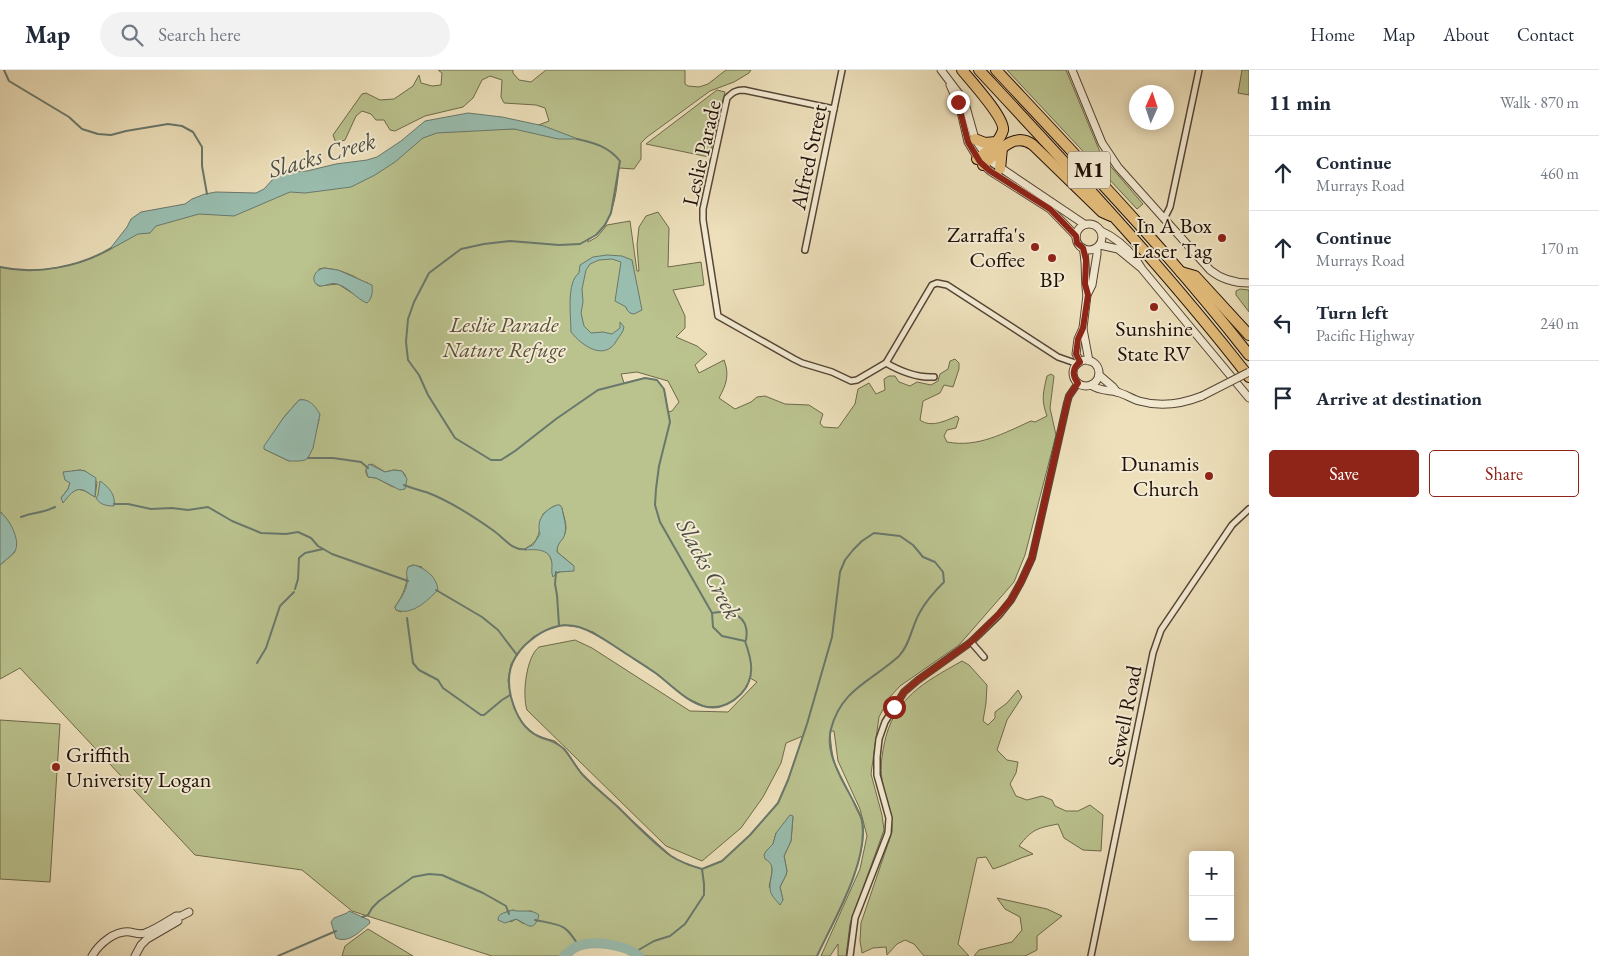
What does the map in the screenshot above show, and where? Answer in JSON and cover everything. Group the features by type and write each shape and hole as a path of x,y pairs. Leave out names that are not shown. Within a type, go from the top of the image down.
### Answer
{"highway":[{"path":"962,70 1001,120 1003,126 999,145 1000,169"},
{"name":"M1","path":"979,70 1116,218 1182,293 1249,377"},
{"name":"M1","path":"996,70 1131,215 1249,355"},
{"path":"975,139 999,145"},
{"path":"983,159 999,145 1013,140 1028,142 1102,212 1116,218"},
{"path":"1181,272 1195,276 1249,335"}],"street":[{"name":"Alfred Street","path":"806,250 842,70"},
{"path":"940,70 964,101 983,159 1050,200 1084,224 1096,225 1101,231 1110,235 1125,247 1249,398"},
{"path":"1072,70 1100,137 1118,168 1215,274 1232,281 1249,283"},
{"path":"1164,219 1170,207 1199,70"},
{"path":"948,79 960,107 968,142 983,159 1050,209 1076,236"},
{"name":"Leslie Parade","path":"834,109 744,90 732,92 728,98 725,104 703,209 716,311 718,316 794,359 832,372 851,381 857,380 886,363"},
{"path":"1084,224 1078,229 1076,236 1077,243 1083,248 1090,250 1098,246 1118,249 1142,269"},
{"path":"1079,363 1076,354 1078,339 1083,328 1098,246 1102,238 1101,231"},
{"path":"1083,248 1086,260 1085,284 1088,295"},
{"path":"934,377 922,377 894,368 886,363 932,285 937,283 947,285 1058,357 1079,363 1089,361"},
{"path":"1079,363 1075,367 1074,376 1078,383 1084,386 1091,385 1099,375 1098,368 1089,361 1083,328"},
{"path":"1091,385 1109,392 1117,392 1138,401 1161,404 1180,403 1202,396 1249,372"},
{"path":"1099,375 1117,392"},
{"path":"850,956 855,918 889,827 889,818 878,775 877,757 879,739 885,722 904,692 971,642 1011,600 1032,558 1067,403 1069,396 1078,383"},
{"name":"Sewell Road","path":"1091,956 1157,640 1161,630 1232,525 1249,509"},
{"path":"971,642 984,657"},
{"path":"92,956 103,942 113,936 124,932 143,934 176,916 189,912"},
{"path":"135,956 141,945 179,920 181,916"},
{"path":"136,934 141,945"}],"green space":[{"name":"Leslie Parade Nature Refuge","path":"438,70 513,70 513,73 519,80 531,82 546,70 685,70 685,84 699,87 708,84 726,70 751,70 734,82 710,91 641,143 641,159 634,169 619,168 615,199 608,218 597,234 588,240 588,242 597,237 607,225 630,221 637,271 639,271 637,245 639,227 646,216 658,212 669,228 668,267 701,262 704,285 673,290 685,316 685,328 676,337 697,346 707,354 695,365 699,373 724,360 727,370 726,380 719,398 735,409 751,402 757,397 765,396 785,404 809,405 823,414 820,423 823,427 838,428 855,404 858,389 869,383 876,394 885,390 884,379 889,376 895,376 899,382 910,386 917,382 931,385 938,381 940,374 948,369 950,361 955,359 959,363 959,369 953,387 944,385 940,393 923,401 920,420 933,424 957,416 959,418 956,428 947,430 944,436 947,442 969,443 990,438 1047,416 1043,401 1044,387 1047,376 1051,374 1054,376 1050,408 1056,435 1025,555 1014,582 959,645 900,686 889,698 879,717 871,774 884,830 850,924 846,956 838,956 838,944 830,956 821,956 860,869 867,836 860,809 838,761 834,731 830,731 834,762 860,814 863,835 856,870 817,956 639,956 634,952 617,946 594,943 575,948 564,956 492,956 352,911 302,870 195,855 20,668 0,679 0,565 15,552 2,513 0,512 0,267 41,270 83,261 109,250 138,225 362,170 427,128 528,129 549,121 545,108 536,105 504,103 501,97 502,80 490,76 482,80 473,98 463,107 425,116 395,131 390,130 384,120 376,120 371,114 362,111 356,116 345,140 336,143 333,135 362,94 366,93 380,100 394,99 413,86 419,75 421,83 432,86 441,85 442,73","holes":["324,268 342,272 368,283 355,295 338,284 319,286 316,284 319,269","637,372 668,381 679,402 672,411 668,412 664,389 657,380 645,378 624,383 621,374","299,400 309,403 319,420 313,448 289,461 264,449 284,417","372,464 385,472 402,471 406,476 393,487 376,478 368,477 366,473 367,468","72,471 85,471 97,482 95,497 78,489 61,498 70,483 68,481","554,506 562,508 566,530 557,552 574,566 555,574 552,560 546,552 540,549 526,548 535,541 539,534 543,514","413,565 422,567 401,612 396,610 395,607 406,584 408,567","563,625 593,632 655,673 687,698 706,707 722,706 736,699 747,687 750,678 757,682 728,712 690,711 592,648 575,640 539,647 531,659 525,686 527,710 666,846 702,861 741,828 763,797 781,763 786,743 803,736 778,803 750,835 722,861 702,869 688,865 671,856 582,774 566,751 555,741 537,736 523,724 514,708 508,680 511,664 522,648 533,637","793,817 791,841 784,856 787,871 780,887 783,900 769,887 772,866 766,851 773,844 776,833","513,910 517,912 532,911 524,924 516,919 511,922 506,912"]},
{"path":"1007,70 1066,70 1100,152 1143,204 1137,209"},
{"path":"1242,70 1249,70 1249,95 1238,93"},
{"path":"717,90 725,92 709,157 646,144"},
{"path":"1240,289 1249,290 1249,312 1236,295 1236,291"},
{"path":"962,661 969,665 987,685 983,721 988,725 995,718 995,712 1007,703 1018,690 1022,697 1007,720 997,750 1007,760 1018,762 1016,773 1010,784 1016,796 1027,800 1042,796 1052,800 1055,806 1066,811 1078,811 1090,805 1103,815 1101,851 1083,850 1064,838 1058,824 1040,828 1028,836 1019,846 1033,854 993,869 986,857 977,858 958,944 969,956 924,956 914,944 905,940 897,944 887,955 886,947 873,948 862,953 860,941 861,923 892,832 881,770 883,749 888,729 903,703 912,693 935,676"},
{"path":"0,720 60,724 50,882 0,879"},
{"path":"997,898 1047,909 1062,916 1037,936 1037,950 1025,956 974,956 979,950 1012,942 1022,930 1020,917 1005,909"},
{"path":"368,929 413,956 342,956 345,946"}],"shaded area":[{"path":"468,113 502,117 544,126 578,139 558,139 514,129 437,133 423,138 395,162 351,187 305,193 290,192 234,216 199,214 156,226 150,233 138,234 109,250 131,219 141,212 185,204 192,199 216,192 256,193 264,189 274,178 287,172 307,171 377,157 401,141 425,121"},
{"path":"607,255 622,256 632,260 642,310 634,314 630,313 626,307 615,301 621,262 612,259 599,260 590,264 586,270 582,289 583,302 581,313 584,326 591,333 603,332 612,334 620,328 620,322 624,327 612,347 600,351 587,346 571,332 570,300 572,284 579,273 580,265 593,257"},
{"path":"324,268 338,270 372,285 372,295 369,301 367,303 363,301 337,284 321,286 315,283 315,275"},
{"path":"299,400 309,401 320,414 313,448 308,458 299,461 289,461 264,449 264,446 284,417"},
{"path":"369,464 385,472 402,471 407,479 405,489 400,490 376,478 368,477 366,470"},
{"path":"80,470 96,478 95,497 80,489 72,493 63,503 61,498 70,483 65,480 63,472"},
{"path":"100,481 111,492 114,498 114,506 104,505 96,498"},
{"path":"557,505 560,505 562,508 566,527 557,552 574,566 574,571 558,572 553,577 549,555 539,550 525,550 533,545 540,534 539,524 542,516"},
{"path":"0,512 10,524 15,535 16,546 15,551 10,557 0,565"},
{"path":"414,565 422,568 433,577 438,590 424,603 413,609 408,611 396,610 395,607 406,586 408,567"},
{"path":"790,815 793,816 791,841 784,856 787,871 780,887 783,900 780,905 770,891 772,868 764,855 773,844 776,833"},
{"path":"512,910 529,911 539,915 537,921 532,926 516,919 505,923 498,920 499,915"},
{"path":"349,911 369,920 370,923 350,938 336,938 331,922 334,918"}],"waterway":[{"path":"4,70 9,81 69,117 82,129 98,134 111,135 168,124 182,126 193,132 202,147 202,166 207,194"},
{"name":"Slacks Creek","path":"577,139 606,149 620,161 611,213 605,225 596,235 580,244 559,245 510,241 461,249 429,273 414,302 408,319 406,342 408,360 419,375 428,395 455,438 491,460 501,460 515,451 556,419 598,390 645,378 657,380 664,389 670,422 659,466 656,489 655,505 660,522 712,613 713,627 722,636 745,641 751,662 751,675 746,688 734,700 726,705 707,707 687,698 653,671 596,634 572,625 557,626 537,635 525,645 513,663 509,675 511,697 523,725 532,733 554,742 564,749 586,778 664,851 678,860 702,869 722,861 750,835 778,803 807,724 832,637 840,572 845,560 853,550 874,533 900,536 913,545 923,557 935,562 943,572 944,582 922,608 903,651 889,665 850,695 842,704 831,729 830,739 833,759 861,817 863,837 849,890 817,956"},
{"name":"Slacks Creek","path":"0,267 28,270 57,268 86,260 111,248"},
{"path":"308,458 333,458 361,462 368,468"},
{"path":"404,485 453,504 486,525 512,546 526,549"},
{"path":"114,504 128,504 151,509 172,508 188,510 208,507 232,521 261,533 286,534 298,532 311,538 318,546 332,554 408,581"},
{"path":"21,517 55,507"},
{"path":"295,589 298,579 299,558 305,553 323,549"},
{"path":"556,572 555,584 559,625"},
{"path":"436,590 482,617 498,630 517,655"},
{"path":"257,663 266,648 280,606 294,592"},
{"path":"712,613 727,612 738,616 743,620 747,632 746,640"},
{"path":"407,618 413,663 419,670 438,680 443,688 481,715 484,715 510,695"},
{"path":"635,952 654,941 670,936 685,924 704,895 702,869"},
{"path":"362,917 368,915 379,901 413,877 429,874 442,875 483,893 506,906 509,914"},
{"path":"535,920 562,926 570,933 579,947"},
{"path":"278,956 336,931"},
{"name":"Slacks Creek","path":"564,956 581,945 598,943 625,948 639,956"}],"place":[{"name":"In A Box Laser Tag","path":"1222,238"},
{"name":"Zarraffa's Coffee","path":"1035,247"},
{"name":"BP","path":"1052,258"},
{"name":"Sunshine State RV","path":"1154,307"},
{"name":"Dunamis Church","path":"1209,476"},
{"name":"Griffith University Logan","path":"56,767"}],"route":[{"path":"894,707 904,692 918,680 971,642 983,631 1011,600 1021,582 1032,558 1069,396 1078,383 1075,380 1074,371 1080,362 1076,354 1078,339 1083,328 1088,295 1085,284 1086,259 1083,248 1077,243 1076,236 1050,209 990,171 980,162 968,142 958,102"}]}
